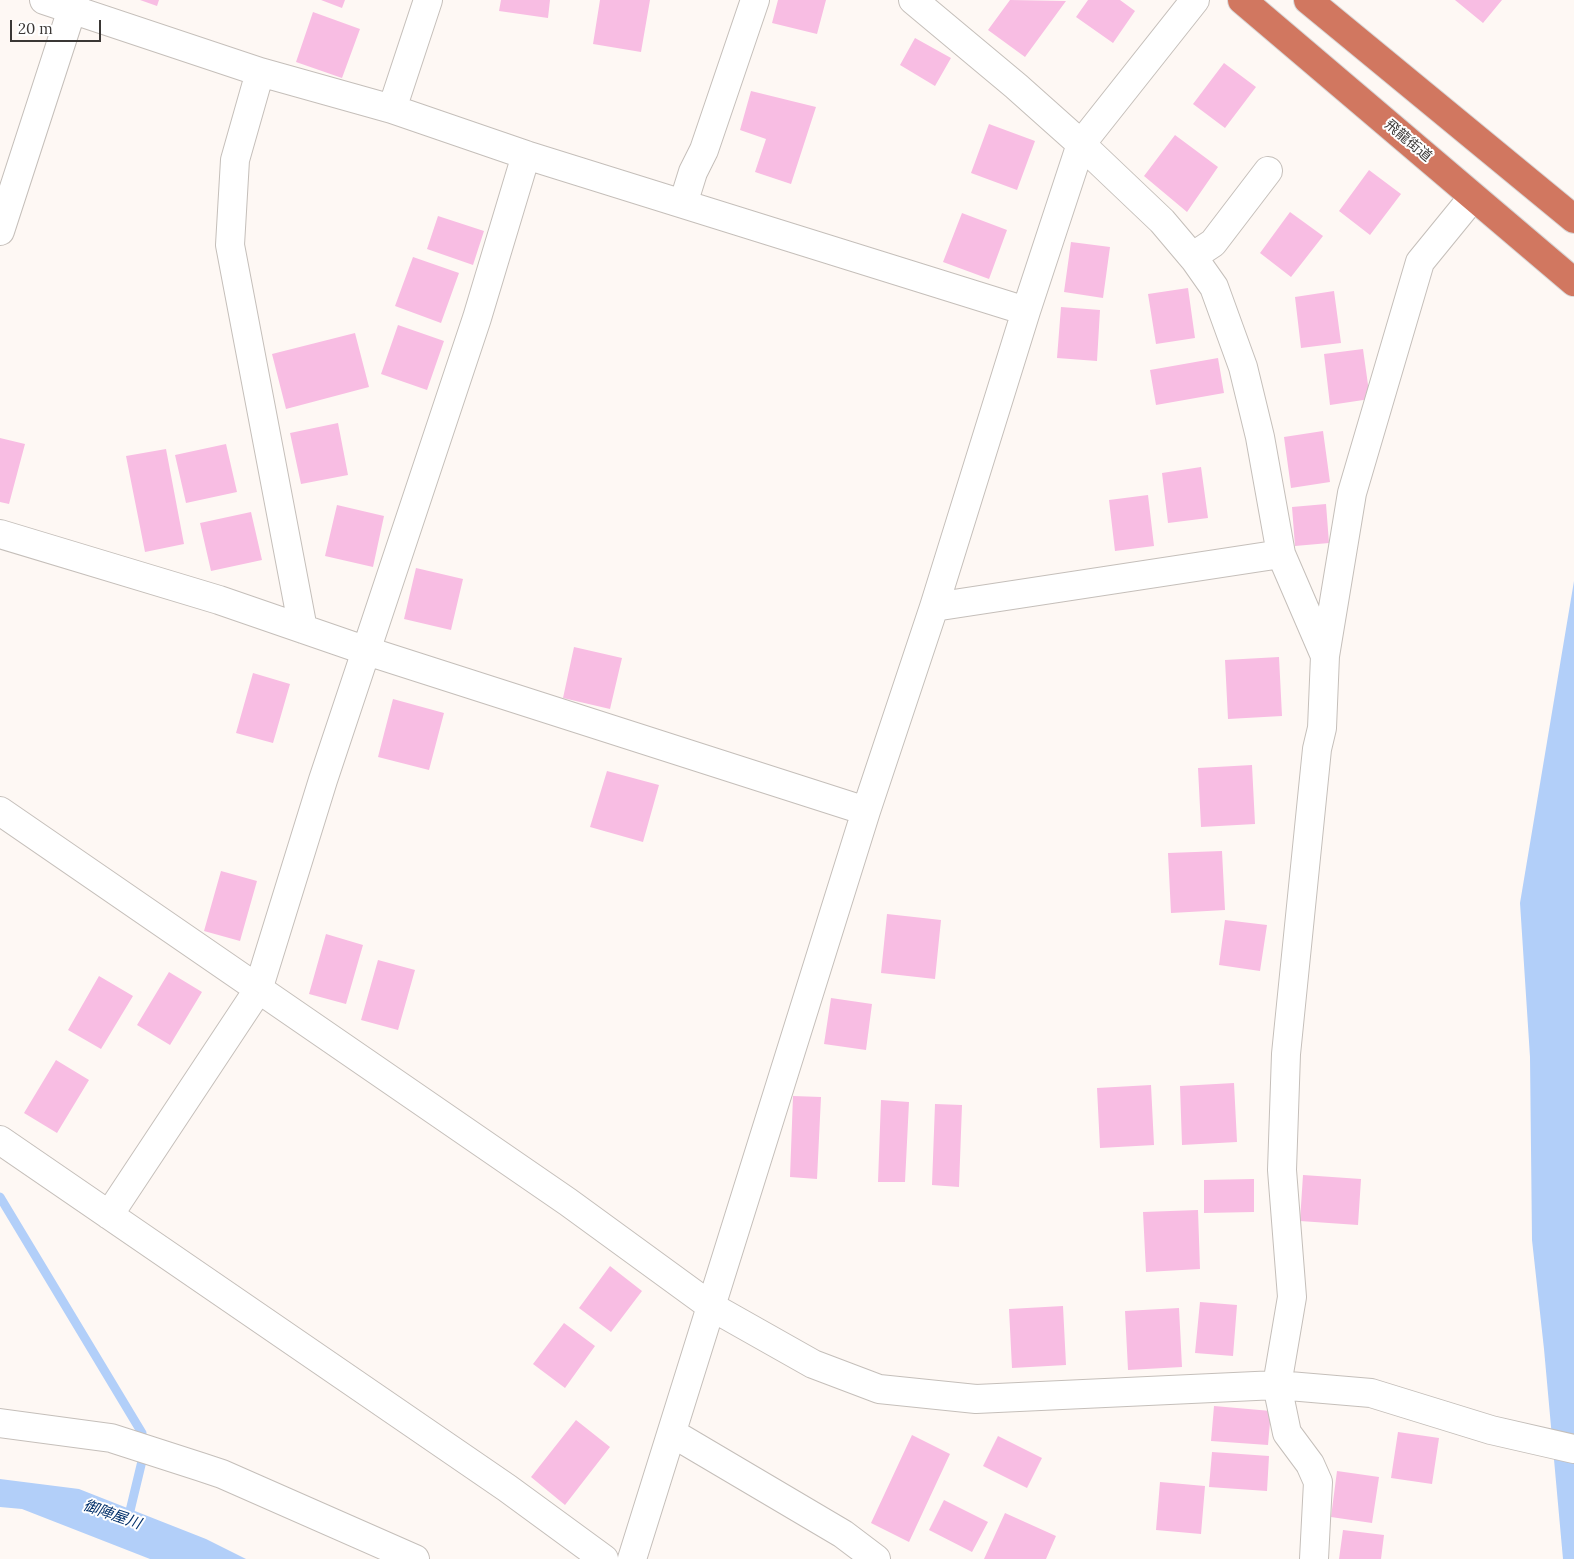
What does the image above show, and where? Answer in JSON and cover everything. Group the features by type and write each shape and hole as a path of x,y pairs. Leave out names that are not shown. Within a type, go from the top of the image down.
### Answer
{"highway":[{"name":"飛龍街道","path":"1242,0 1573,281"},
{"path":"1308,0 1574,219"}],"street":[{"path":"44,0 73,5 260,72 392,109 526,155 1026,311"},
{"path":"392,109 428,0"},
{"path":"683,204 693,172 704,150 755,0"},
{"path":"913,0 1016,86 1081,144 1162,221 1190,254 1214,287 1243,367 1260,437 1280,554 1325,656"},
{"path":"632,1559 866,811 934,607 1026,311 1081,144 1195,0"},
{"path":"0,231 73,5"},
{"path":"260,72 235,160 230,245 303,629"},
{"path":"109,1215 258,990 323,780 477,318 526,155"},
{"path":"1190,254 1202,251 1213,243 1268,171"},
{"path":"1314,1559 1318,1482 1310,1464 1288,1433 1277,1385 1292,1297 1282,1170 1286,1054 1317,749 1322,728 1325,656 1352,493 1420,262 1473,197"},
{"path":"0,534 219,600 367,651 866,811"},
{"path":"934,607 1280,554"},
{"path":"0,811 568,1202 712,1307 813,1364 879,1389 976,1399 1277,1385 1370,1393 1491,1430 1574,1449"},
{"path":"0,1140 507,1488 604,1559"},
{"path":"0,1423 111,1438 183,1461 222,1474 414,1559"},
{"path":"672,1433 843,1534 876,1559"}],"water":[{"path":"1574,581 1574,1559 1563,1559 1532,1240 1530,1057 1520,903"},
{"name":"御陣屋川","path":"0,1479 79,1489 206,1539 246,1559 150,1559 22,1509 0,1507"}],"building":[{"path":"140,0 159,0 157,6"},
{"path":"321,0 345,0 342,8"},
{"path":"501,0 550,0 548,18 499,11"},
{"path":"600,0 650,0 641,52 593,44"},
{"path":"778,0 826,0 817,34 772,23"},
{"path":"1010,0 1066,1 1025,57 988,30"},
{"path":"1088,0 1120,0 1135,11 1113,43 1076,17"},
{"path":"1455,0 1502,0 1483,23"},
{"path":"313,12 360,29 342,78 296,62"},
{"path":"915,38 951,58 935,86 900,65"},
{"path":"1224,63 1256,87 1225,128 1193,104"},
{"path":"751,91 816,107 791,184 755,172 766,139 740,130"},
{"path":"989,124 1035,141 1017,190 971,173"},
{"path":"1175,135 1218,167 1187,212 1144,176"},
{"path":"1369,170 1401,194 1370,235 1339,211"},
{"path":"1290,212 1323,236 1291,277 1260,253"},
{"path":"962,213 1007,230 989,279 943,262"},
{"path":"438,216 484,231 473,265 427,249"},
{"path":"1071,242 1110,247 1103,298 1064,292"},
{"path":"413,257 459,273 441,323 395,306"},
{"path":"1188,288 1195,338 1156,344 1148,294"},
{"path":"1334,291 1341,343 1301,348 1295,297"},
{"path":"1061,307 1100,310 1097,361 1057,358"},
{"path":"398,325 444,341 427,390 381,374"},
{"path":"355,333 369,387 286,409 272,354"},
{"path":"1363,349 1370,399 1330,405 1324,354"},
{"path":"1218,358 1224,393 1156,405 1150,370"},
{"path":"338,423 348,475 301,484 290,433"},
{"path":"1323,431 1330,482 1291,488 1284,437"},
{"path":"0,438 25,444 9,504 0,502"},
{"path":"226,444 237,492 186,503 175,455"},
{"path":"166,449 184,544 145,552 126,456"},
{"path":"1201,467 1208,518 1168,523 1162,473"},
{"path":"1148,495 1154,546 1115,551 1109,500"},
{"path":"1326,504 1329,543 1295,546 1292,507"},
{"path":"337,505 384,516 373,567 325,556"},
{"path":"251,512 262,560 211,571 200,523"},
{"path":"416,568 463,579 451,630 404,619"},
{"path":"574,647 622,658 610,709 563,698"},
{"path":"1279,657 1282,716 1228,719 1225,660"},
{"path":"253,673 290,684 273,743 236,733"},
{"path":"393,699 444,713 429,770 378,757"},
{"path":"1252,765 1255,824 1201,827 1198,768"},
{"path":"607,771 659,785 643,842 590,827"},
{"path":"1222,851 1225,910 1171,913 1168,853"},
{"path":"221,871 257,881 240,941 204,931"},
{"path":"887,914 941,920 935,979 881,973"},
{"path":"1225,920 1267,925 1260,971 1219,965"},
{"path":"326,934 363,945 346,1004 309,994"},
{"path":"378,960 415,970 398,1030 361,1020"},
{"path":"169,972 202,992 170,1045 137,1025"},
{"path":"99,976 133,996 101,1049 68,1030"},
{"path":"831,998 872,1004 866,1050 824,1044"},
{"path":"56,1060 89,1080 57,1133 24,1113"},
{"path":"1234,1083 1237,1142 1182,1145 1180,1086"},
{"path":"1151,1085 1154,1145 1100,1148 1097,1088"},
{"path":"793,1096 821,1097 817,1179 790,1177"},
{"path":"881,1100 909,1102 905,1182 878,1182"},
{"path":"935,1104 962,1105 959,1187 932,1185"},
{"path":"1303,1175 1361,1179 1358,1225 1300,1221"},
{"path":"1254,1179 1254,1212 1204,1213 1204,1180"},
{"path":"1198,1210 1200,1269 1146,1272 1143,1212"},
{"path":"610,1266 642,1291 611,1332 579,1308"},
{"path":"1200,1302 1237,1305 1233,1356 1195,1353"},
{"path":"1063,1306 1066,1365 1012,1368 1009,1309"},
{"path":"1179,1308 1182,1367 1128,1370 1125,1311"},
{"path":"564,1323 595,1346 565,1388 533,1364"},
{"path":"1214,1406 1271,1411 1268,1445 1211,1441"},
{"path":"576,1420 610,1447 565,1505 531,1477"},
{"path":"1398,1432 1439,1438 1432,1484 1391,1478"},
{"path":"912,1435 950,1454 909,1542 871,1523"},
{"path":"998,1436 1042,1458 1027,1488 983,1466"},
{"path":"1212,1452 1269,1456 1267,1491 1209,1487"},
{"path":"1337,1471 1379,1477 1372,1523 1331,1517"},
{"path":"1160,1482 1205,1486 1201,1534 1156,1530"},
{"path":"944,1500 988,1522 972,1552 929,1530"},
{"path":"1005,1513 1056,1536 1046,1559 984,1559"},
{"path":"1343,1530 1384,1535 1381,1559 1339,1559"}],"waterway":[{"path":"0,1197 142,1433"},
{"name":"御陣屋川","path":"128,1519 142,1461"}]}
